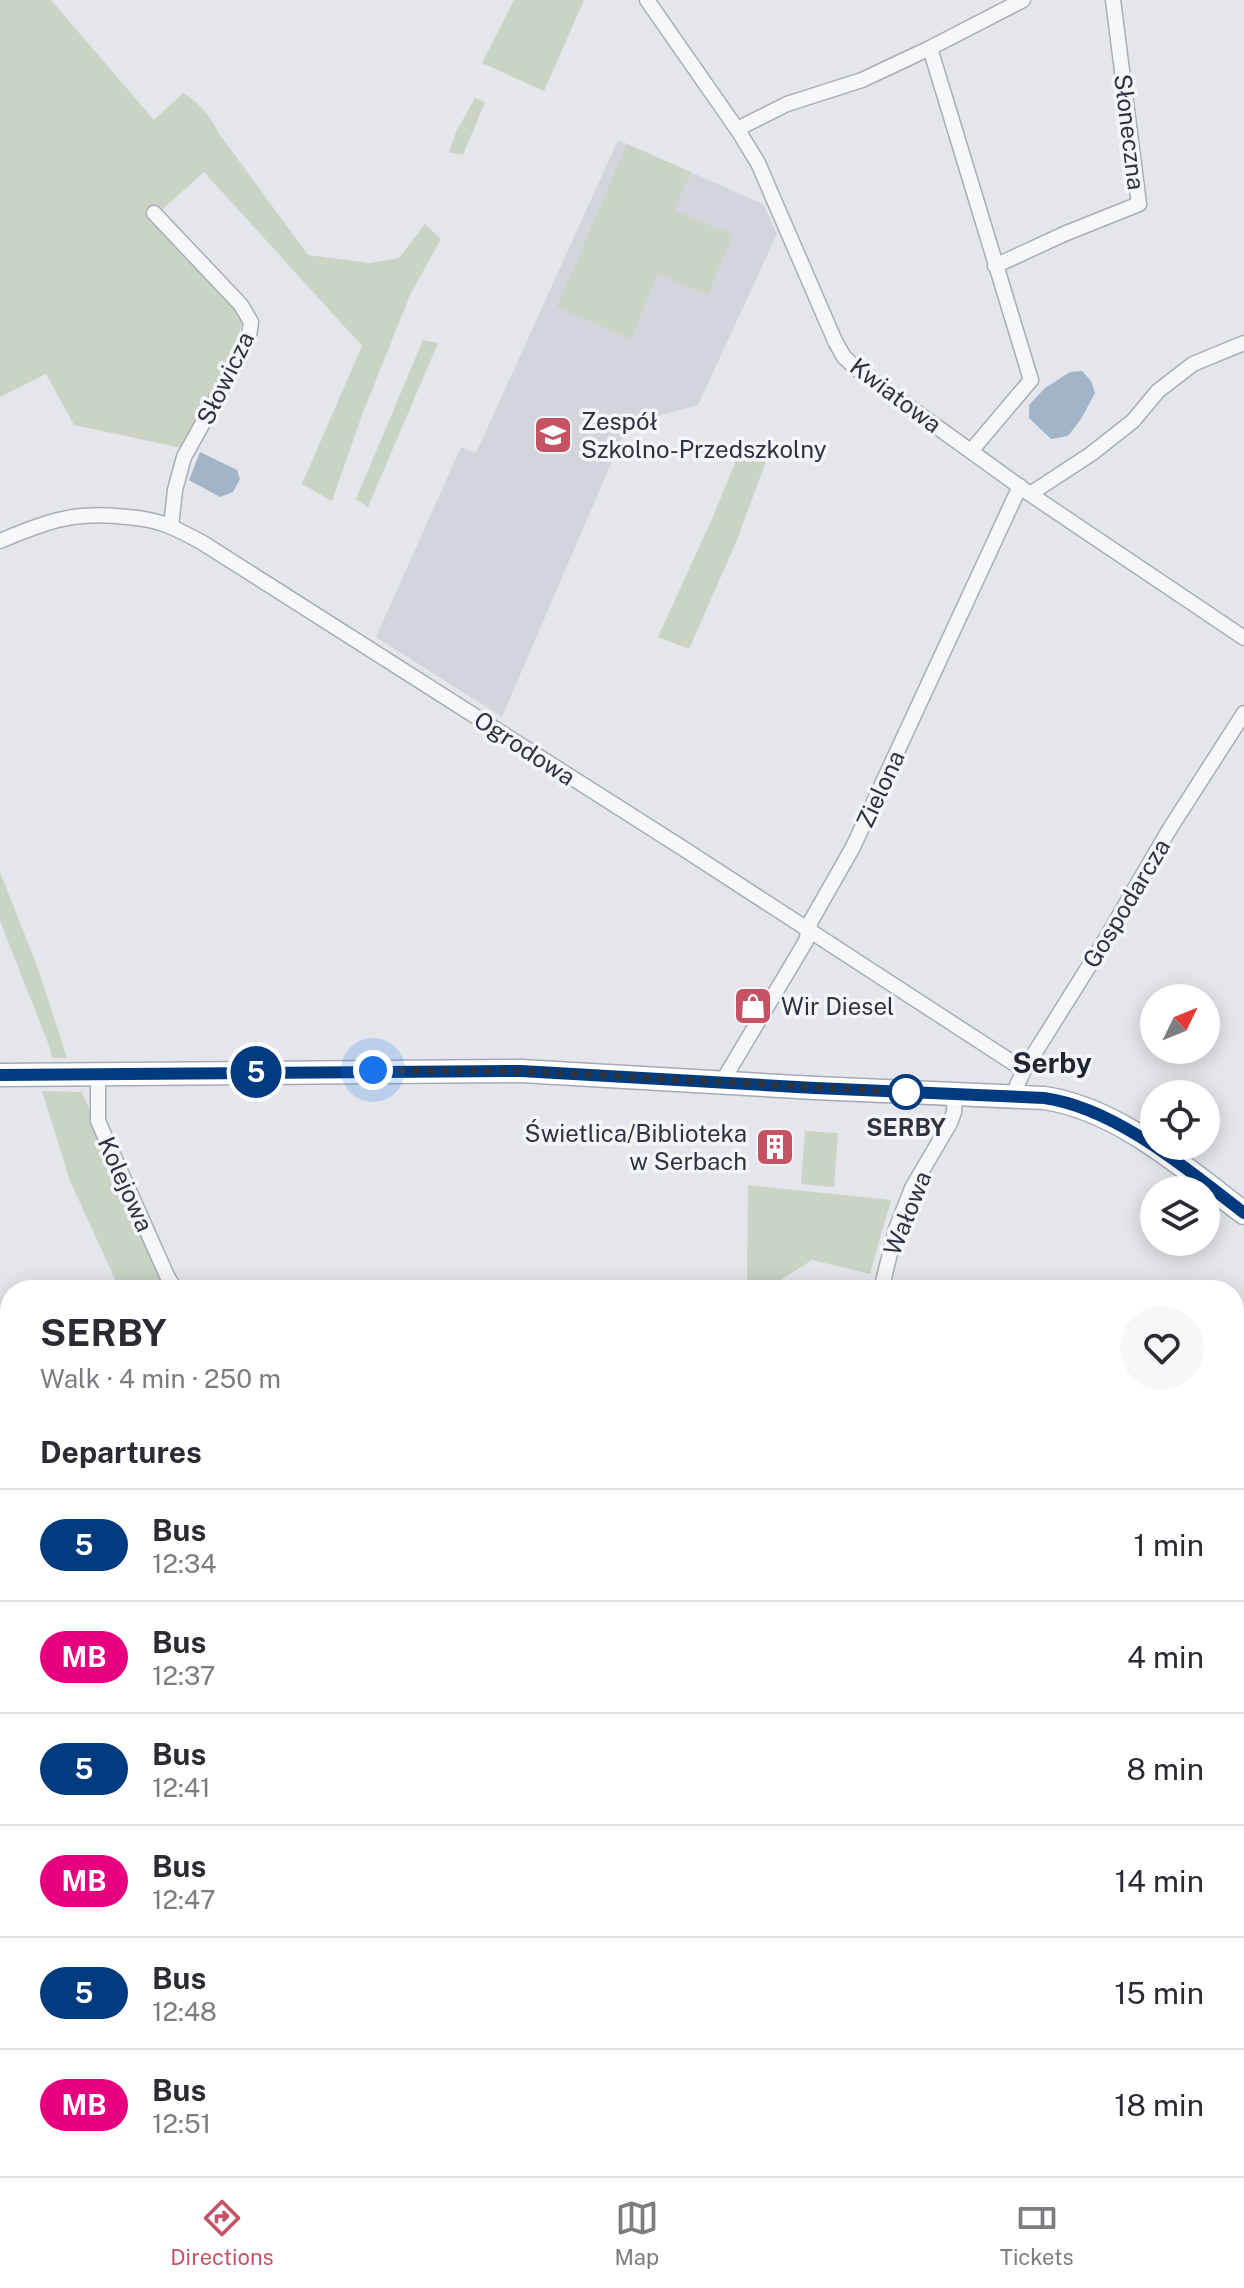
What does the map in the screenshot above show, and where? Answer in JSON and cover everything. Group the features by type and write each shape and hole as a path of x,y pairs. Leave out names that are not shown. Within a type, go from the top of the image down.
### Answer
{"main road":[{"path":"0,1075 521,1071 1016,1096 1062,1101 1104,1116 1138,1136 1244,1213"}],"street":[{"name":"Kwiatowa","path":"647,0 758,163 844,357 1025,490 1244,638"},
{"path":"737,129 787,104 862,80 1023,0"},
{"name":"Słoneczna","path":"995,266 1139,204 1113,0"},
{"path":"930,48 1031,380 971,451"},
{"name":"Słowicza","path":"154,213 241,305 251,322 249,336 234,367 184,457 175,490 171,527"},
{"path":"1025,490 1091,454 1133,421 1158,391 1193,364 1244,343"},
{"name":"Zielona","path":"722,1082 806,941 811,921 853,847 1025,490"},
{"name":"Ogrodowa","path":"0,541 44,522 76,515 103,514 171,527 203,543 1024,1070"},
{"name":"Gospodarcza","path":"1016,1096 1024,1070 1169,830 1244,713"},
{"name":"Kolejowa","path":"98,1074 98,1121 169,1280"},
{"name":"Wałowa","path":"883,1280 896,1229 912,1188 950,1123 955,1094"}],"shaded area":[{"name":"Zespół Szkolno-Przedszkolny","path":"618,140 763,204 777,234 698,405 628,424 502,717 376,637 461,447 476,453"}],"green space":[{"path":"0,0 51,0 154,120 183,93 195,101 308,255 370,263 399,258 425,224 441,239 410,295 332,501 302,484 362,346 204,172 154,217 234,305 242,321 238,341 182,448 74,425 46,374 0,397"},
{"path":"514,0 584,0 544,91 482,63"},
{"path":"475,98 485,102 463,155 449,152 456,132"},
{"path":"627,144 691,172 674,210 733,235 708,295 658,274 631,339 557,307"},
{"path":"423,340 438,343 368,507 356,499"},
{"path":"741,449 766,461 737,540 689,649 658,637"},
{"path":"0,872 39,971 67,1058 52,1058 0,921"},
{"path":"42,1091 82,1092 164,1280 115,1280 70,1181"},
{"path":"805,1131 838,1133 834,1187 801,1184"},
{"path":"748,1185 891,1200 870,1274 812,1260 781,1280 747,1280"}],"water":[{"path":"1082,371 1091,381 1095,393 1068,436 1051,439 1029,418 1029,405 1045,388 1070,372"},
{"path":"200,452 237,470 240,479 233,492 220,497 189,480"}],"bus line":[{"name":"5","path":"0,1075 521,1071 1044,1098 1080,1106 1118,1124 1244,1213"}],"place":[{"name":"Zespół Szkolno-Przedszkolny","path":"553,435"},
{"name":"Wir Diesel","path":"753,1006"},
{"name":"SERBY","path":"906,1092"},
{"name":"Świetlica/Biblioteka w Serbach","path":"775,1147"}],"district":[{"name":"Serby","path":"1052,1062"}],"route":[{"path":"373,1070 521,1071 906,1092"}]}
